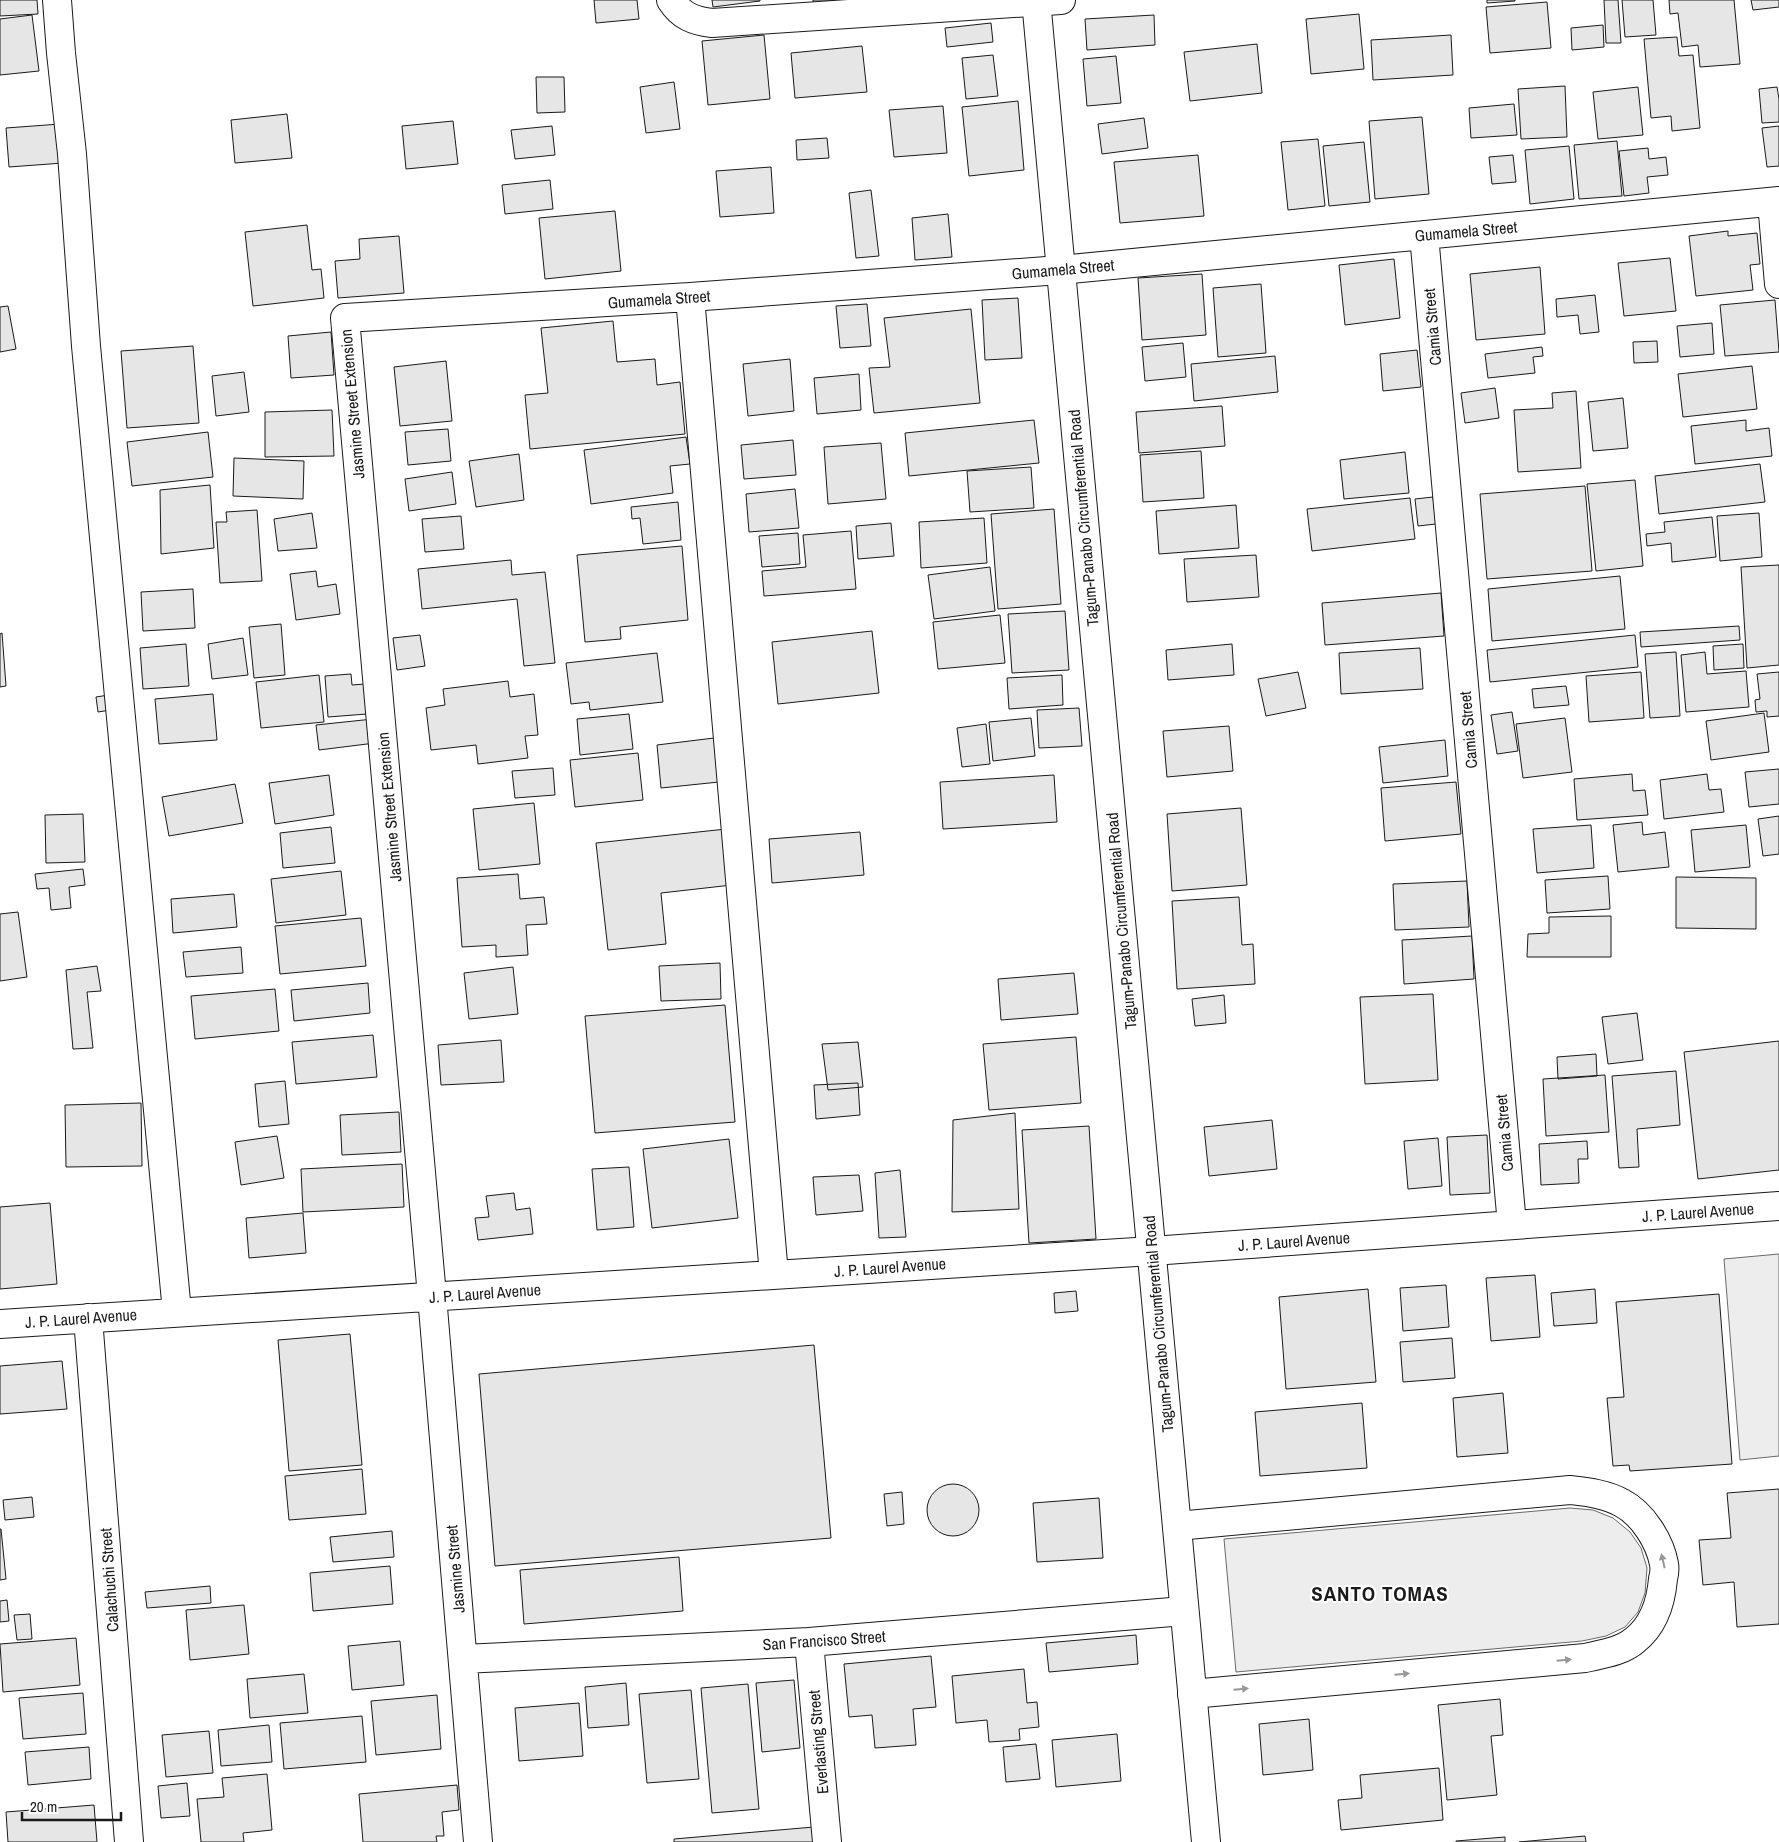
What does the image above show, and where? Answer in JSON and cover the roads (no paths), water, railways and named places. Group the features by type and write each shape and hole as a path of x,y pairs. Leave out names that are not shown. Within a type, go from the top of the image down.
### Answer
{"street":[{"path":"57,0 72,154 86,346 177,1312"},
{"path":"671,0 688,18 712,24 1044,1"},
{"name":"Tagum-Panabo Circumferential Road","path":"1044,1 1060,270 1206,1842"},
{"path":"1775,202 1779,284"},
{"name":"Gumamela Street","path":"345,318 690,297 1060,270 1775,202"},
{"name":"Camia Street","path":"1424,235 1512,1225"},
{"path":"690,297 774,1275"},
{"name":"Jasmine Street Extension","path":"345,318 432,1296"},
{"name":"J. P. Laurel Avenue","path":"0,1324 1152,1251 1779,1206"},
{"name":"Jasmine Street","path":"432,1296 478,1842"},
{"name":"Calachuchi Street","path":"88,1318 129,1842"},
{"path":"1177,1526 1570,1490 1597,1494 1622,1503 1643,1521 1657,1541 1665,1566 1662,1597 1653,1621 1635,1641 1611,1653 1585,1658 1192,1694"},
{"name":"San Francisco Street","path":"463,1660 809,1642 1184,1611"},
{"name":"Everlasting Street","path":"809,1642 827,1842"}],"district":[{"name":"SANTO TOMAS","path":"1380,1594"}]}
